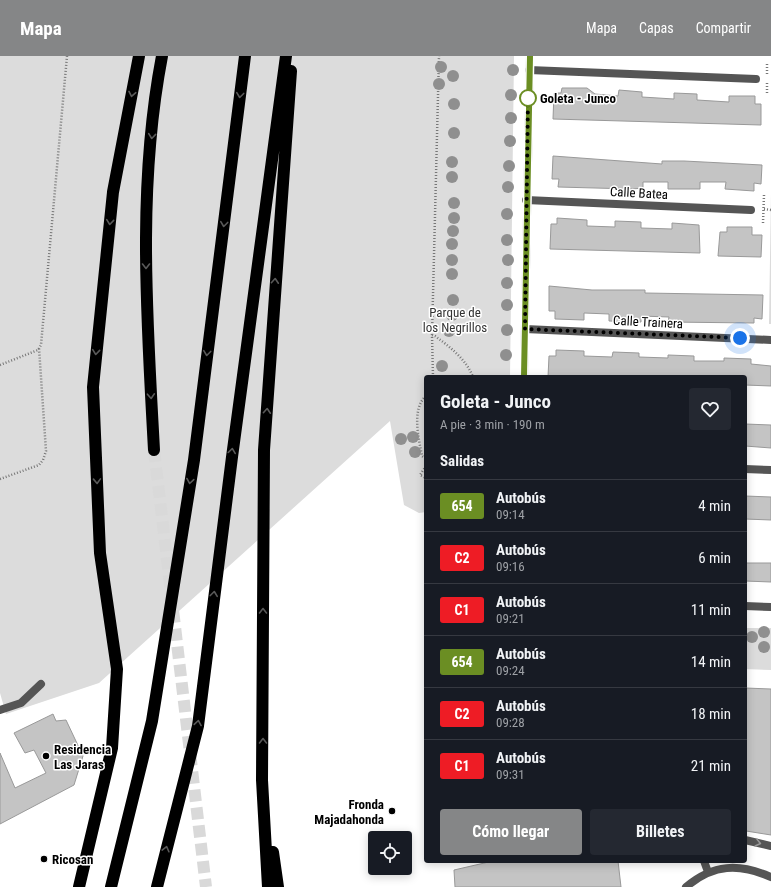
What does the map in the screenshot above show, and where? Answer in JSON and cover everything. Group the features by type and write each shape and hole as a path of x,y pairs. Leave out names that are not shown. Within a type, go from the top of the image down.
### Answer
{"highway":[{"path":"79,887 112,748 117,669 100,553 93,387 114,192 139,56"},
{"path":"154,450 146,313 147,192 158,76 162,56"},
{"path":"111,887 152,721 194,460 245,56"},
{"path":"157,887 198,726 232,457 286,56"},
{"path":"268,887 262,780 264,450 292,56"},
{"path":"262,780 278,887"}],"street":[{"path":"524,375 526,200 530,56"},
{"path":"529,70 756,79"},
{"name":"Calle Batea","path":"526,200 751,210"},
{"name":"Calle Trainera","path":"525,329 771,340"},
{"path":"747,469 771,470"},
{"path":"747,606 771,607"},
{"path":"0,710 21,703 41,684"},
{"path":"747,840 771,846"},
{"path":"705,863 708,872"},
{"path":"686,887 708,872 730,868 753,869 771,877"}],"path":[{"path":"0,479 39,465 43,460 46,451 39,348 41,345 67,56"},
{"path":"433,375 432,335 439,56"},
{"path":"764,209 771,210"},
{"path":"432,335 450,347 470,368 472,375"},
{"path":"0,365 39,348"},
{"path":"424,399 418,409 418,426 422,456 424,458"},
{"path":"424,469 420,475 424,477"}],"green space":[{"name":"Parque de los Negrillos","path":"0,56 514,56 510,375 424,375 424,512 419,513 404,505 390,421 99,683 6,714 0,693"},
{"path":"771,193 771,324 769,324"},
{"path":"747,628 771,628 771,670 747,669"}],"building":[{"path":"562,88 587,88 595,94 618,96 619,90 642,92 642,97 674,99 674,93 697,94 697,100 729,102 729,96 755,96 755,104 761,104 761,125 553,119 554,93 561,93"},
{"path":"553,156 662,164 662,161 684,161 762,165 761,184 754,183 754,191 725,189 726,182 700,182 700,189 668,189 668,182 643,182 643,188 632,189 558,187 559,179 552,179"},
{"path":"557,218 587,220 587,226 615,227 615,221 641,222 641,228 672,229 672,223 699,225 700,253 550,249 551,224 557,224"},
{"path":"727,227 752,227 752,235 762,235 761,257 718,256 720,232 727,232"},
{"path":"549,286 592,290 645,290 645,293 763,295 762,319 754,318 754,323 668,322 669,317 641,316 641,322 609,321 609,314 584,313 584,320 555,319 555,311 549,311"},
{"path":"556,350 584,351 584,356 612,357 613,352 639,353 639,357 668,358 668,355 694,356 694,361 724,361 724,358 751,359 751,364 771,366 771,386 747,385 747,375 548,375 549,356 556,356"},
{"path":"747,424 771,425 771,448 747,446"},
{"path":"747,496 771,497 771,520 747,519"},
{"path":"747,563 771,563 771,582 747,581"},
{"path":"747,688 771,689 771,835 747,831"},
{"path":"53,714 56,721 66,720 83,756 74,785 0,824 0,753 15,788 46,773 34,750 25,753 14,733"},
{"path":"484,863 618,863 621,887 455,887 454,870"}],"tunnel":[{"path":"154,450 206,887"}],"bus line":[{"name":"654","path":"524,375 524,303 530,56"}],"place":[{"name":"Goleta - Junco","path":"528,98"},
{"name":"Residencia Las Jaras","path":"46,756"},
{"name":"Fronda Majadahonda","path":"392,811"},
{"name":"Ricosan","path":"44,859"}],"route":[{"path":"528,98 524,303 525,329 740,338"}]}
